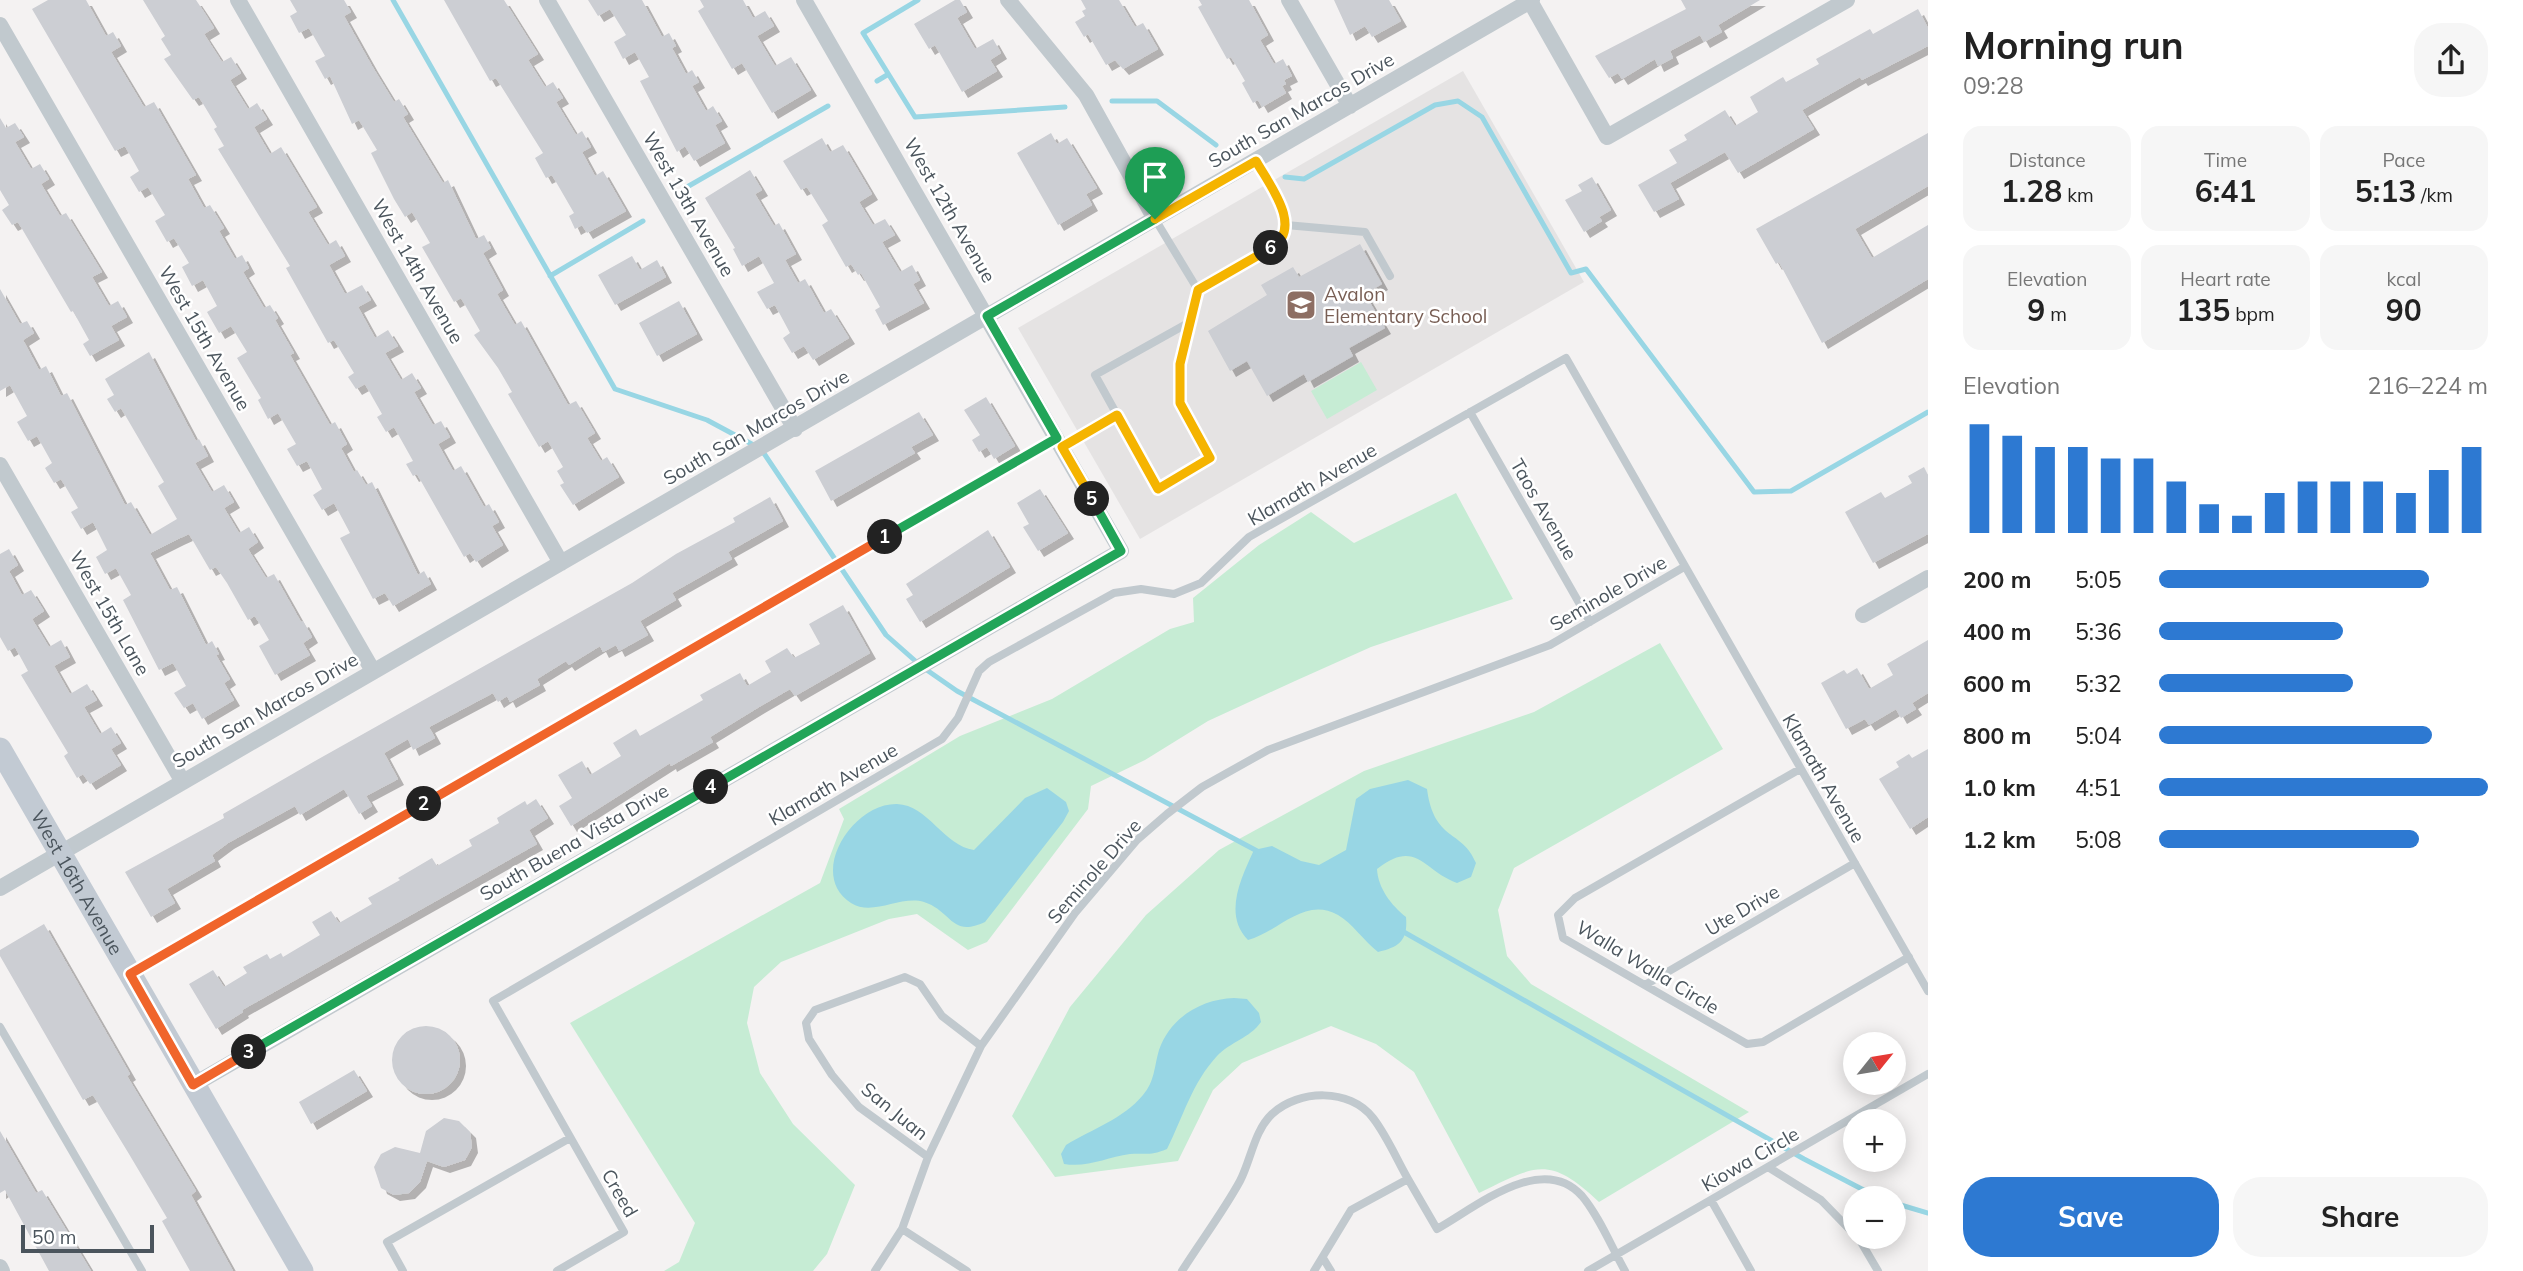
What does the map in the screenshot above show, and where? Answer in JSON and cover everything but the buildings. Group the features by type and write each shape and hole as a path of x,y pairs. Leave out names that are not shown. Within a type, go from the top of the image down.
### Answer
{"street":[{"name":"West 14th Avenue","path":"238,0 561,563"},
{"name":"West 13th Avenue","path":"547,0 795,429"},
{"name":"West 12th Avenue","path":"804,0 1121,551"},
{"path":"1008,0 1086,95 1155,219"},
{"path":"1290,0 1350,106"},
{"path":"1532,1 1607,137 1847,0"},
{"name":"South San Marcos Drive","path":"0,888 1532,1"},
{"name":"West 15th Avenue","path":"0,25 373,671"},
{"name":"West 15th Lane","path":"0,465 183,782"},
{"name":"South Buena Vista Drive","path":"193,1085 1121,551"},
{"path":"1864,615 1928,578"},
{"name":"West 16th Avenue","path":"0,749 302,1271"}],"lane":[{"path":"1198,290 1278,244 1286,225 1283,208 1256,161"},
{"path":"1155,219 1198,290 1180,364 1180,403 1210,458 1158,489 1095,375 1190,322"},
{"path":"1286,225 1365,232 1390,276"},
{"name":"Klamath Avenue","path":"570,1138 494,1001 942,739 963,707 974,681 989,662 1114,593 1141,589 1174,594 1201,583 1249,537 1566,358 1928,991"},
{"name":"Taos Avenue","path":"1470,412 1590,622"},
{"path":"130,974 1059,443 1117,415"},
{"name":"Seminole Drive","path":"875,1271 902,1229 928,1157 981,1046 1075,913 1138,840 1167,814 1189,796 1268,750 1549,645 1684,567"},
{"name":"Walla Walla Circle","path":"1800,769 1575,898 1558,915 1563,938 1747,1044 1763,1042 1909,957"},
{"name":"Ute Drive","path":"1645,985 1855,863"},
{"name":"San Juan","path":"928,1157 859,1107 815,1048 809,1038 807,1023 815,1010 905,977 920,984 942,1016 981,1046"},
{"path":"0,1027 142,1271"},
{"name":"Kiowa Circle","path":"1588,1271 1928,1074"},
{"path":"1182,1271 1241,1180 1257,1136 1272,1114 1295,1099 1321,1095 1349,1101 1373,1117 1437,1229 1520,1182 1552,1178 1581,1195 1625,1271"},
{"path":"403,1271 387,1242 570,1138"},
{"name":"Creed","path":"557,1271 624,1232 570,1138"},
{"path":"1768,1167 1821,1200 1843,1223"},
{"path":"1314,1271 1351,1210 1408,1179"},
{"path":"1710,1200 1751,1271"},
{"path":"902,1229 967,1271"},
{"path":"1864,1249 1878,1271"},
{"path":"1323,1258 1331,1271"}],"shaded area":[{"name":"Avalon Elementary School","path":"1463,71 1584,282 1140,539 1018,328"}],"green space":[{"path":"1361,362 1377,390 1327,419 1311,391"},
{"path":"1456,493 1513,599 1371,647 1208,721 1145,760 1091,786 1088,809 987,942 968,950 917,914 889,919 781,962 754,987 747,1023 760,1073 793,1124 855,1185 827,1254 813,1271 664,1271 679,1262 695,1223 570,1023 820,883 844,819 839,809 960,736 1052,699 1170,629 1194,622 1193,598 1259,545 1311,512 1354,543"},
{"path":"1660,643 1723,749 1514,868 1498,910 1507,956 1531,984 1749,1112 1599,1202 1567,1177 1542,1169 1515,1176 1479,1193 1414,1072 1376,1044 1331,1026 1242,1063 1213,1090 1178,1161 1055,1177 1012,1116 1070,1007 1146,915 1219,850 1364,771 1534,712"}],"water":[{"path":"1408,780 1427,789 1431,806 1442,827 1470,852 1476,863 1471,877 1457,883 1419,860 1402,856 1377,869 1386,896 1406,917 1404,937 1397,945 1386,950 1378,952 1343,918 1326,910 1303,912 1248,940 1241,930 1235,908 1240,884 1254,850 1272,846 1301,861 1319,865 1346,850 1356,799 1370,789"},
{"path":"1047,788 1066,802 1069,811 985,922 965,927 958,925 924,902 906,901 877,907 859,907 838,891 833,876 834,859 841,843 851,828 865,815 880,807 897,804 908,806 963,847 974,850 1025,798"},
{"path":"1234,998 1247,999 1259,1013 1261,1022 1222,1051 1208,1066 1194,1089 1167,1149 1089,1163 1064,1164 1061,1154 1066,1145 1126,1111 1147,1090 1164,1039 1179,1020 1199,1006"}],"waterway":[{"path":"393,0 615,389 707,420 761,449 886,635 921,666 957,691 1259,852"},
{"path":"918,0 863,33 915,117 1065,107"},
{"path":"877,81 887,75"},
{"path":"1112,101 1157,101 1216,145"},
{"path":"1285,177 1304,179 1435,105 1458,101 1482,117 1571,273 1586,269 1754,492 1791,491 1928,412"},
{"path":"687,187 828,106"},
{"path":"550,276 643,221"},
{"path":"1402,931 1856,1186"},
{"path":"1906,1207 1928,1213"}],"place":[{"name":"Avalon Elementary School","path":"1301,305"}],"route":[{"path":"1256,161 1283,208 1286,225 1278,244 1198,290 1180,364 1180,403 1210,458 1158,489 1117,415 1062,447 1121,551 193,1085 130,974 1057,438 987,316 1155,219 1256,161"}]}
